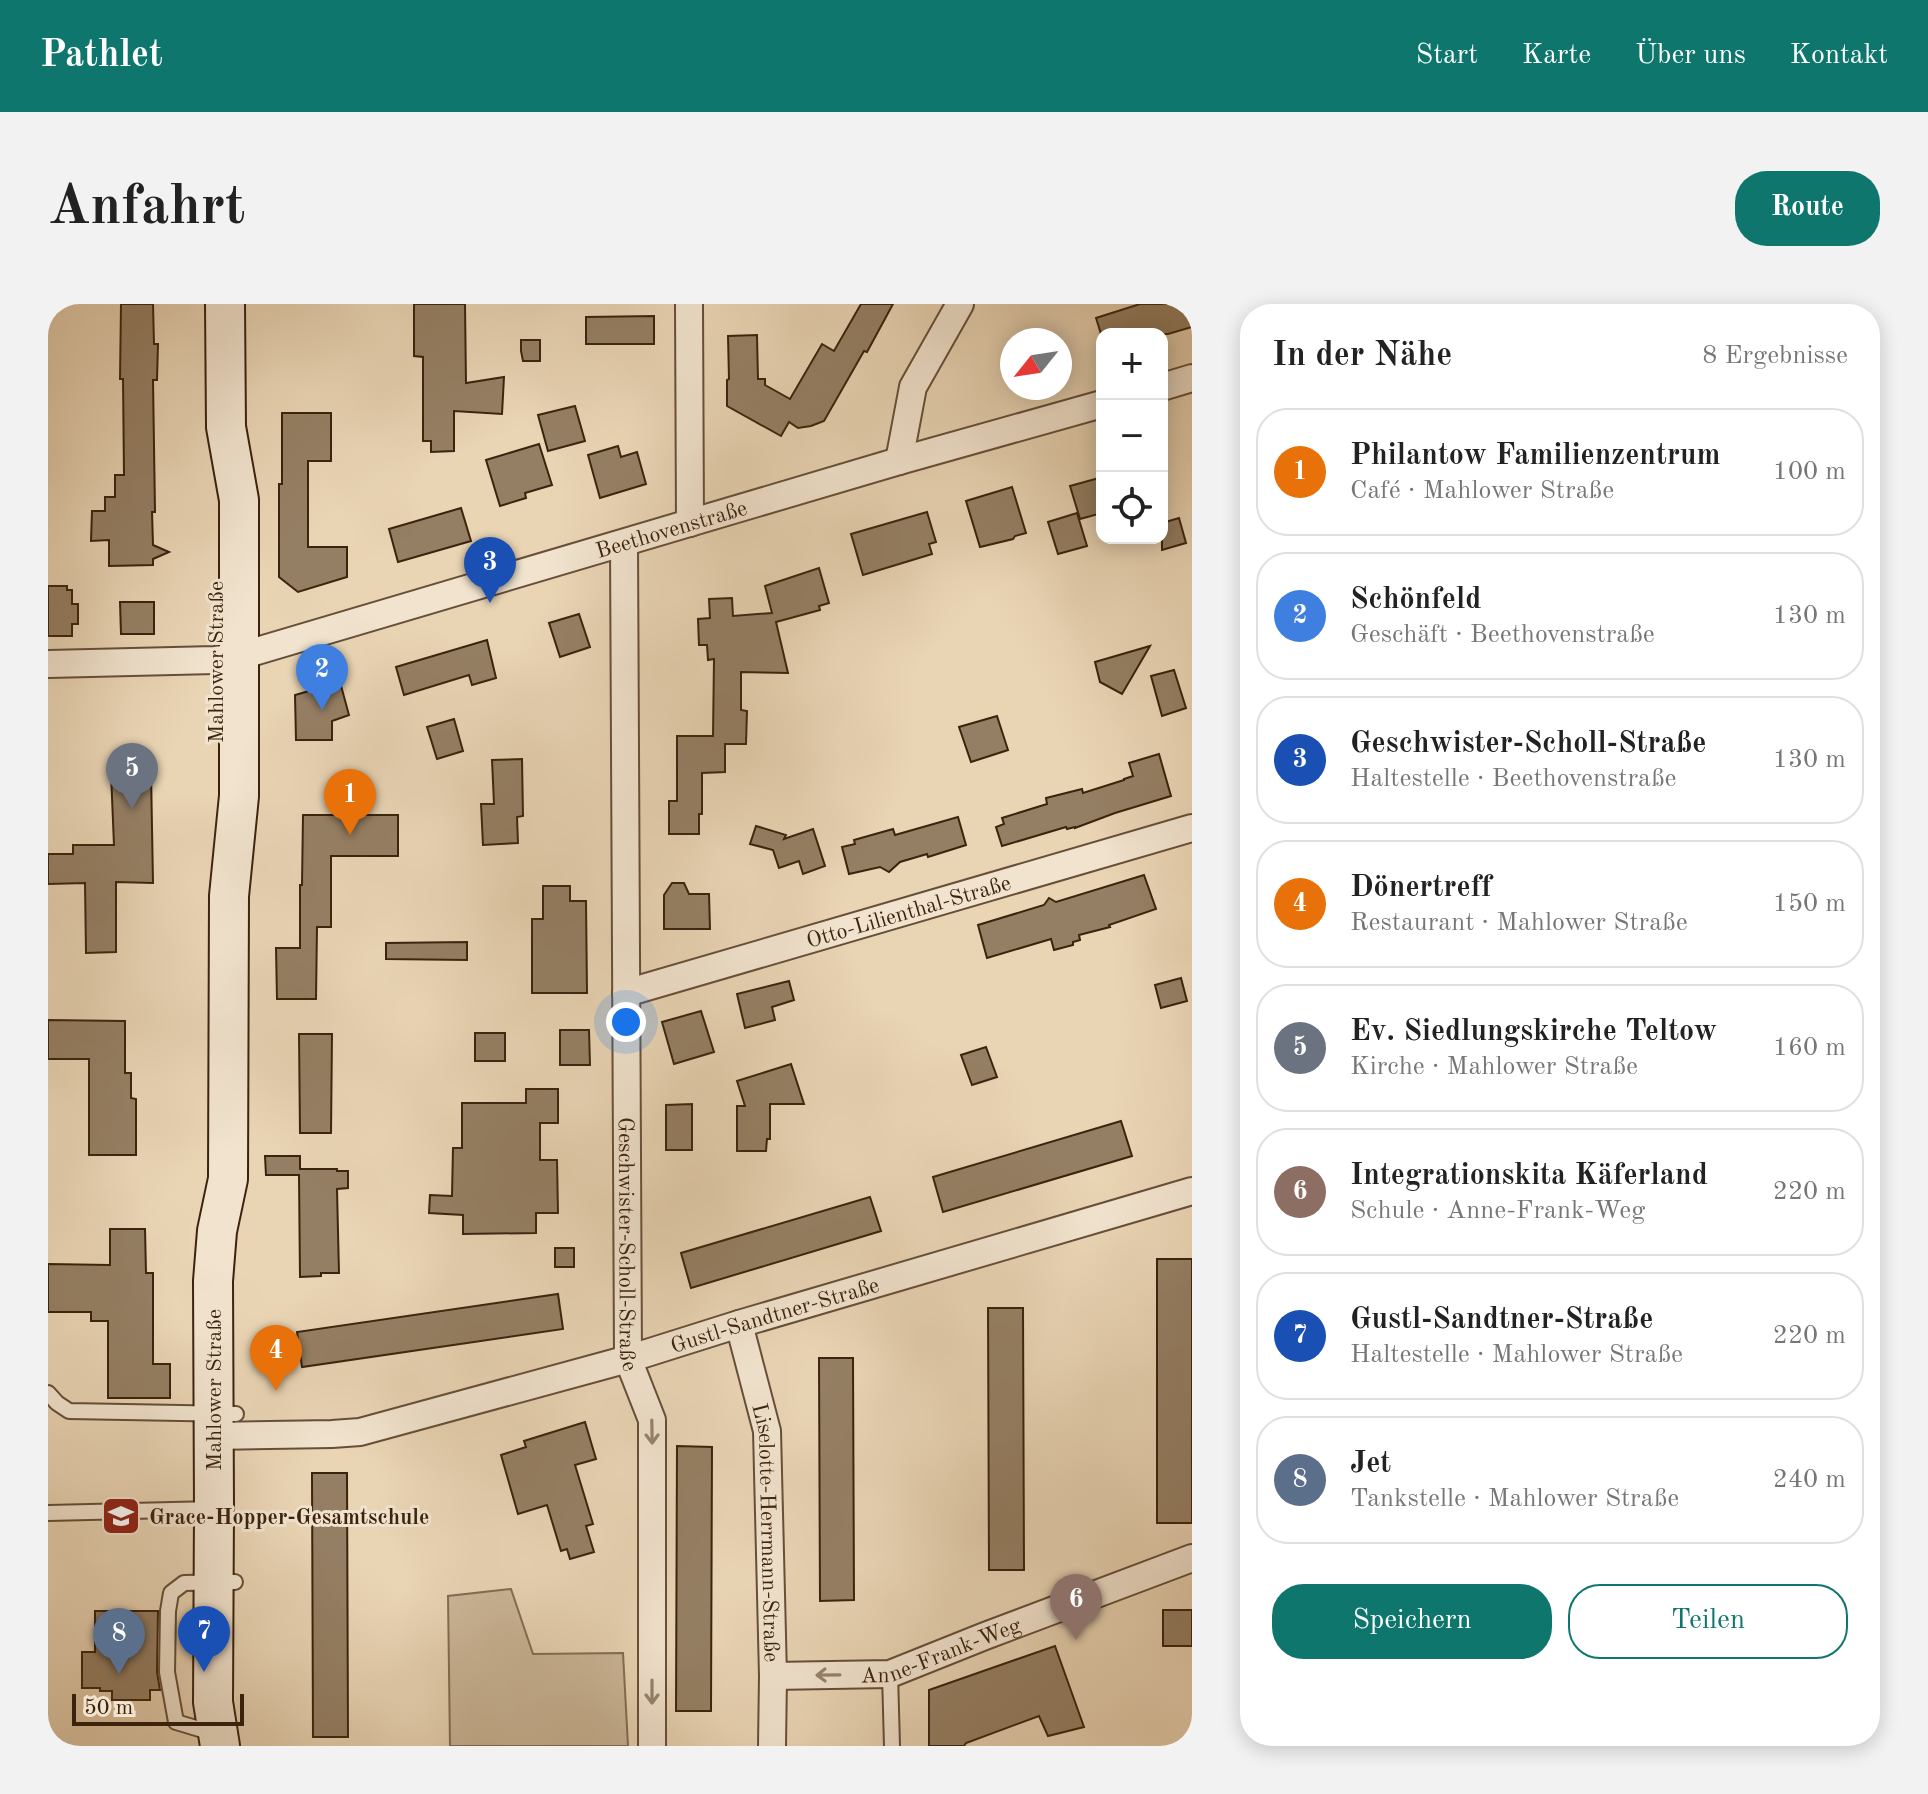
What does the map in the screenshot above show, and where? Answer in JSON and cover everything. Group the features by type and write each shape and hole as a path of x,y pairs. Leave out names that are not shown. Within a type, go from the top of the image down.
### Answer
{"main road":[{"name":"Mahlower Straße","path":"222,1742 213,1702 225,1582 224,1425 213,1281 217,1231 228,1179 229,896 215,796 227,658 215,497 226,427 225,304"},
{"name":"Mahlower Straße","path":"224,1425 214,1509 225,1582"}],"street":[{"path":"689,304 690,523"},
{"path":"899,461 913,387 960,304"},
{"path":"1168,385 1192,378"},
{"name":"Beethovenstraße","path":"48,664 227,658 1096,406"},
{"name":"Geschwister-Scholl-Straße","path":"624,544 628,1359 652,1420 652,1746"},
{"name":"Otto-Lilienthal-Straße","path":"626,993 1192,828"},
{"name":"Gustl-Sandtner-Straße","path":"224,1425 295,1435 360,1432 628,1359 1192,1191"},
{"name":"Liselotte-Herrmann-Straße","path":"739,1324 767,1431 772,1746"},
{"name":"Anne-Frank-Weg","path":"773,1676 890,1674 1192,1558"}],"lane":[{"path":"48,1393 69,1411 224,1425"},
{"path":"48,1513 214,1509"},
{"path":"890,1674 892,1746"}],"shaded area":[{"path":"511,1589 533,1654 623,1653 628,1746 450,1746 448,1596"}],"building":[{"path":"121,304 153,304 154,344 158,344 157,380 153,380 153,545 169,552 153,559 153,565 109,566 109,540 91,541 92,511 105,511 105,497 115,497 115,475 124,475"},
{"path":"414,304 465,304 466,383 504,377 502,414 454,411 454,451 431,452 431,441 423,441 423,357 414,356"},
{"path":"861,304 893,304 824,421 798,428 789,422 781,436 727,406 728,336 757,335 758,379 765,379 765,385 790,399 822,344 834,351"},
{"path":"1140,304 1192,304 1192,327 1168,334 1168,328 1099,328 1096,318"},
{"path":"654,316 654,344 586,344 586,317"},
{"path":"521,340 540,340 540,361 523,361"},
{"path":"575,406 585,441 548,451 538,415"},
{"path":"282,413 331,413 331,461 308,461 308,547 347,547 347,577 298,592 279,577"},
{"path":"539,444 552,485 525,493 526,498 500,506 486,460"},
{"path":"618,446 621,457 637,452 646,484 600,498 588,455"},
{"path":"1096,479 1096,515 1080,519 1070,486"},
{"path":"1012,487 1026,533 980,547 966,501"},
{"path":"461,508 471,541 398,562 389,529"},
{"path":"927,512 936,542 929,544 932,554 863,575 851,534"},
{"path":"1077,513 1087,546 1058,554 1048,522"},
{"path":"1179,518 1186,543 1162,550 1162,544 1168,544 1168,521"},
{"path":"819,568 829,603 819,606 820,610 776,622 788,673 741,672 741,710 747,711 746,744 725,744 725,772 702,773 699,834 669,834 669,801 677,801 677,736 713,736 714,659 708,660 707,645 699,645 698,619 710,618 709,599 732,598 733,616 772,613 765,586"},
{"path":"48,586 67,586 67,590 72,590 72,604 78,604 78,624 72,624 72,636 48,636"},
{"path":"120,602 154,602 154,634 121,634"},
{"path":"579,614 590,647 560,657 549,623"},
{"path":"487,640 496,678 472,685 469,675 404,695 396,667"},
{"path":"1150,646 1122,694 1100,682 1095,662"},
{"path":"1174,670 1186,708 1162,716 1151,676"},
{"path":"340,682 349,715 332,721 332,740 296,740 295,695"},
{"path":"997,716 1008,750 971,762 959,727"},
{"path":"454,719 463,751 437,759 427,727"},
{"path":"1159,754 1171,796 1075,828 1066,827 1002,846 996,827 1004,824 1002,818 1047,804 1046,798 1082,789 1083,793 1124,780 1133,776 1129,763"},
{"path":"522,759 523,816 517,817 518,843 483,845 481,804 494,804 492,760"},
{"path":"151,772 153,883 116,882 116,952 86,953 85,883 48,884 48,854 73,854 73,845 114,845 111,773"},
{"path":"303,815 398,815 398,856 331,856 331,927 317,927 316,999 277,999 276,948 300,948"},
{"path":"958,817 966,845 900,862 889,872 880,867 849,874 842,847 855,844 854,840 893,829 895,835"},
{"path":"756,826 786,835 784,839 813,829 825,866 803,874 799,861 779,868 773,850 750,844"},
{"path":"1144,875 1156,909 1079,935 1080,940 1073,942 1073,945 1054,950 1051,939 987,958 978,925 1044,905 1049,898 1056,902"},
{"path":"672,883 684,883 689,894 709,894 710,929 664,929 664,895"},
{"path":"543,886 570,886 570,901 586,901 587,993 532,993 532,919 543,919"},
{"path":"467,942 467,960 386,959 386,943"},
{"path":"1181,978 1187,1001 1161,1008 1155,985"},
{"path":"789,981 794,1000 772,1007 775,1020 745,1028 737,994"},
{"path":"701,1011 714,1052 674,1064 662,1022"},
{"path":"48,1020 125,1021 125,1073 131,1073 131,1098 136,1099 136,1155 89,1155 89,1059 48,1059"},
{"path":"560,1030 589,1030 590,1065 560,1065"},
{"path":"475,1033 505,1033 505,1061 475,1061"},
{"path":"299,1034 332,1034 331,1133 300,1133"},
{"path":"986,1047 997,1077 972,1085 961,1055"},
{"path":"791,1064 804,1104 770,1104 770,1139 767,1139 766,1151 737,1151 737,1106 745,1106 737,1081"},
{"path":"526,1089 558,1089 558,1123 540,1123 540,1160 557,1160 558,1213 536,1213 536,1233 463,1234 463,1215 429,1213 430,1195 452,1196 453,1148 462,1148 462,1103 526,1103"},
{"path":"692,1104 692,1150 666,1150 666,1105"},
{"path":"1121,1121 1132,1156 943,1212 933,1177"},
{"path":"265,1156 300,1156 300,1169 348,1171 348,1188 337,1189 339,1273 300,1277 299,1175 266,1175"},
{"path":"870,1197 881,1231 691,1288 681,1253"},
{"path":"110,1229 145,1229 146,1273 153,1273 153,1364 170,1364 170,1398 108,1398 108,1321 91,1321 91,1312 48,1312 48,1264 110,1265"},
{"path":"555,1248 574,1248 574,1267 555,1267"},
{"path":"1157,1259 1192,1259 1192,1523 1157,1523"},
{"path":"558,1294 563,1329 302,1367 297,1332"},
{"path":"988,1308 1023,1308 1024,1570 989,1570"},
{"path":"819,1358 853,1358 854,1600 820,1601"},
{"path":"585,1422 596,1459 575,1465 593,1524 586,1526 594,1552 570,1559 567,1549 561,1551 547,1505 518,1514 501,1455 526,1447 524,1441"},
{"path":"677,1446 712,1447 711,1711 676,1711"},
{"path":"312,1473 347,1473 348,1737 313,1737"},
{"path":"1163,1610 1192,1610 1192,1646 1163,1646"},
{"path":"95,1611 158,1611 157,1672 160,1690 150,1690 150,1700 112,1700 112,1691 82,1688 82,1652 95,1652"},
{"path":"1055,1646 1084,1727 1048,1736 1039,1716 964,1746 929,1746 929,1690"}],"place":[{"name":"Geschwister-Scholl-Straße","path":"490,603"},
{"name":"Schönfeld","path":"322,710"},
{"name":"Ev. Siedlungskirche Teltow","path":"132,809"},
{"name":"Philantow Familienzentrum","path":"350,835"},
{"name":"Dönertreff","path":"276,1391"},
{"name":"Grace-Hopper-Gesamtschule","path":"121,1516"},
{"name":"Integrationskita Käferland","path":"1076,1640"},
{"name":"Gustl-Sandtner-Straße","path":"204,1672"},
{"name":"Jet","path":"119,1674"}]}
